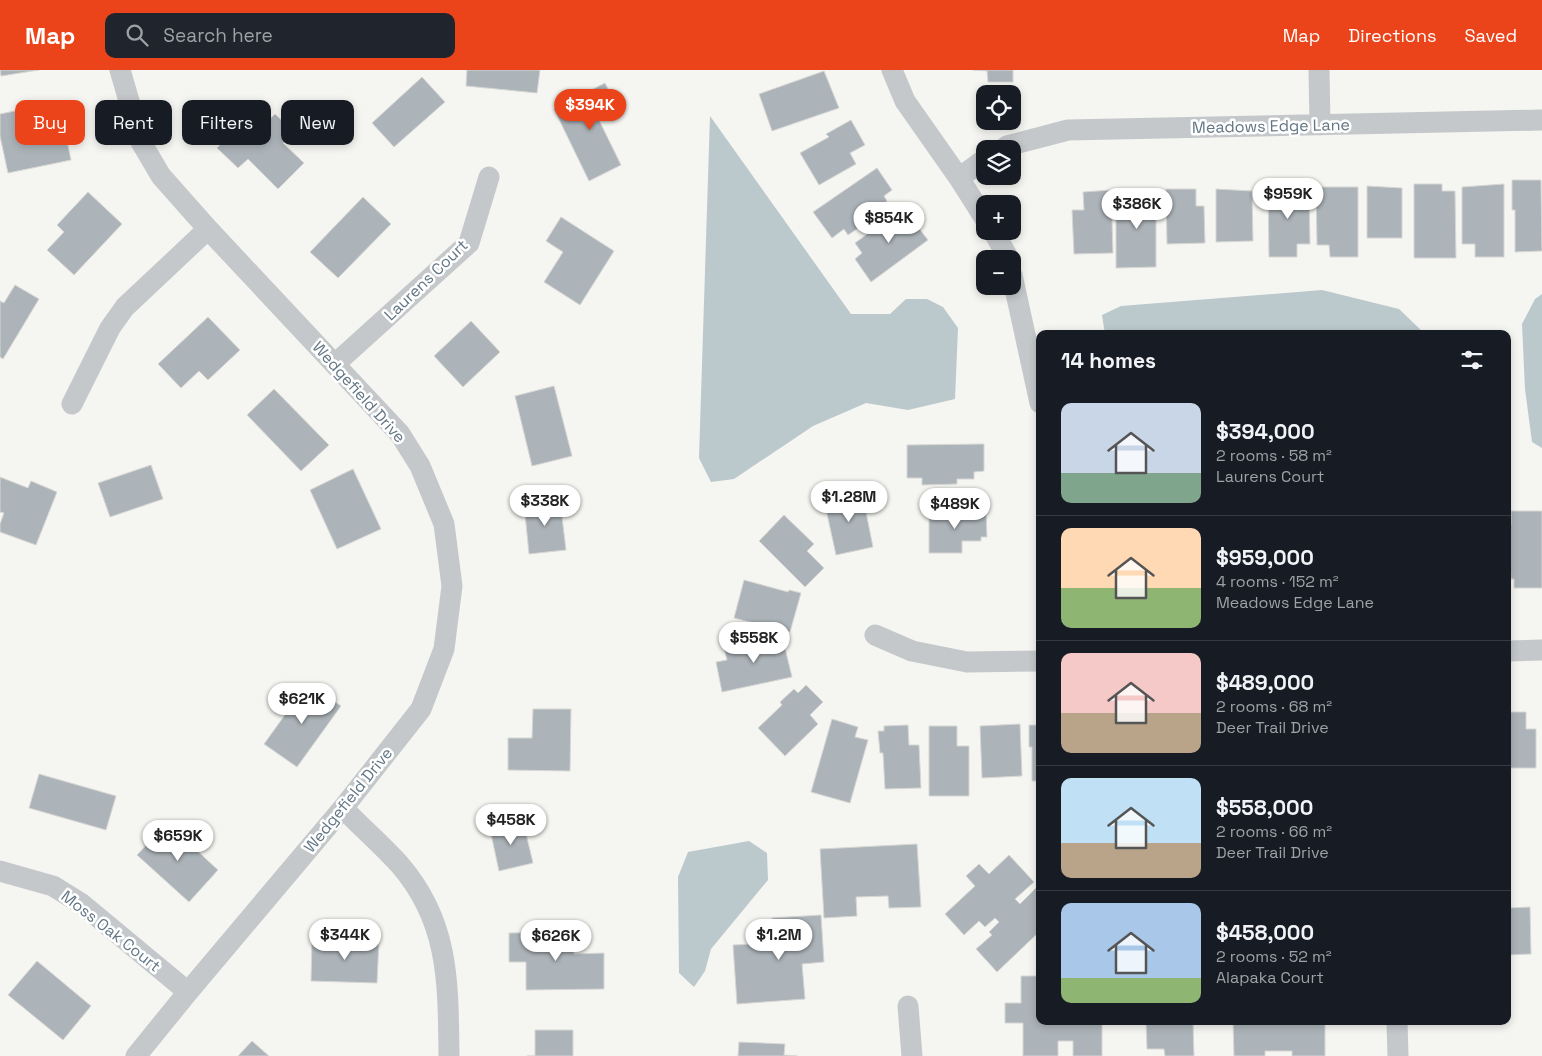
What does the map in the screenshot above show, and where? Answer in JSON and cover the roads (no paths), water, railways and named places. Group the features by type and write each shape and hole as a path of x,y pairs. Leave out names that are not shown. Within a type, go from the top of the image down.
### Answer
{"street":[{"name":"Wedgefield Drive","path":"120,70 142,142 161,176 208,229 400,434 420,466 444,524 452,586 444,649 420,709 343,808 136,1056"},
{"path":"892,70 905,101 960,178 976,204"},
{"path":"1319,70 1320,125"},
{"name":"Meadows Edge Lane","path":"1021,142 1068,130 1542,120"},
{"path":"960,178 976,166"},
{"name":"Laurens Court","path":"335,364 469,243 490,177"},
{"path":"72,404 110,328 125,306 208,229"},
{"path":"1016,295 1036,385"},
{"path":"875,635 912,651 967,662 1036,661"},
{"path":"1511,650 1542,650"},
{"path":"343,808 398,863 414,883 430,912 446,966 449,1056"},
{"name":"Moss Oak Court","path":"0,871 53,886 82,904 188,992"},
{"path":"908,1006 912,1056"},
{"path":"1397,1025 1398,1056"}]}
